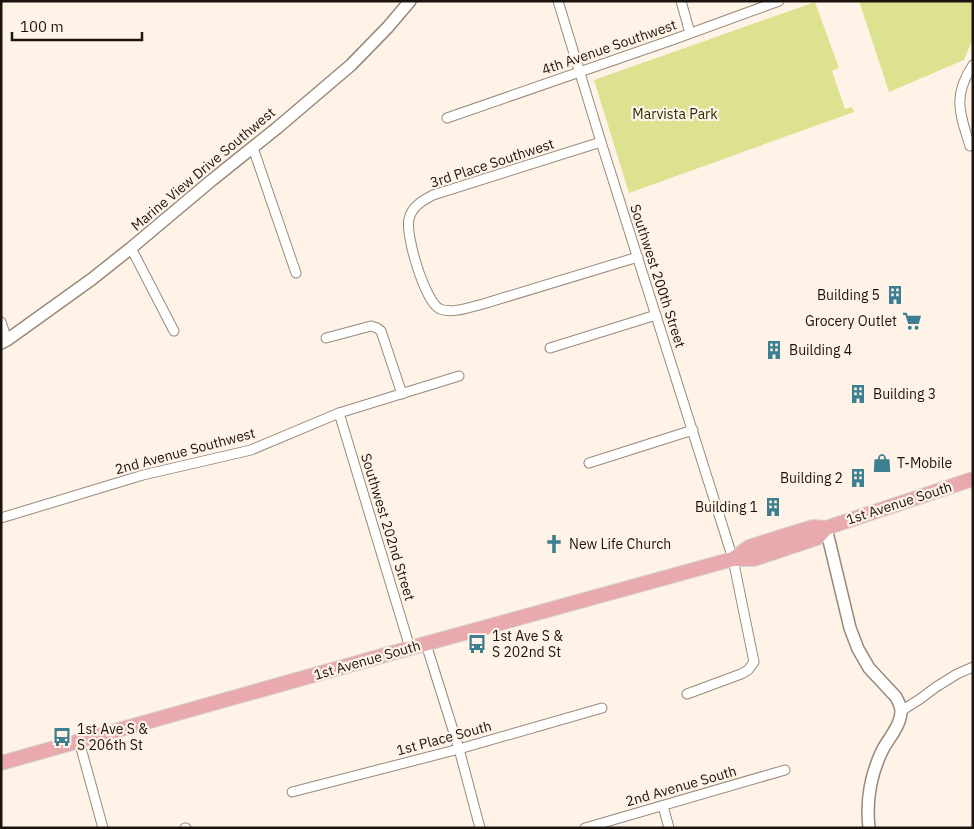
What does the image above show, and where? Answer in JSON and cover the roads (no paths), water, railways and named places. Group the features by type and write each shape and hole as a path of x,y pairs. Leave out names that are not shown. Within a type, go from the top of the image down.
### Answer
{"main road":[{"name":"1st Avenue South","path":"1,763 733,559 754,559 817,538 826,528 973,479"}],"street":[{"name":"Marine View Drive Southwest","path":"4,341 92,279 253,148 351,65 410,1"},
{"name":"Southwest 200th Street","path":"558,1 600,142 733,559 754,662 748,670 741,674 687,694"},
{"path":"681,1 690,33"},
{"name":"4th Avenue Southwest","path":"447,118 779,1"},
{"path":"970,146 960,116 959,100 962,86 973,65"},
{"name":"3rd Place Southwest","path":"600,142 433,195 419,203 412,211 408,220 408,231 416,264 425,289 432,301 440,309 451,310 465,309 638,257"},
{"path":"253,148 296,272"},
{"path":"131,248 174,331"},
{"path":"550,348 656,315"},
{"path":"1,322 4,341"},
{"path":"326,338 371,326 378,328 381,331 402,394"},
{"name":"2nd Avenue Southwest","path":"1,518 143,475 251,450 339,413 459,376"},
{"name":"Southwest 202nd Street","path":"339,413 410,648"},
{"path":"589,463 693,430"},
{"path":"826,528 850,628 858,650 869,668 896,697 901,711 898,724 883,751 874,774 867,814 869,828"},
{"path":"426,644 459,749 480,828"},
{"path":"901,711 957,674 973,667"},
{"name":"1st Place South","path":"292,792 459,749 602,708"},
{"path":"79,740 102,828"},
{"name":"2nd Avenue South","path":"585,828 785,770"},
{"path":"662,806 669,828"}],"place":[{"name":"Building 5","path":"895,295"},
{"name":"Grocery Outlet","path":"912,321"},
{"name":"Building 4","path":"774,350"},
{"name":"Building 3","path":"858,394"},
{"name":"T-Mobile","path":"882,463"},
{"name":"Building 2","path":"858,478"},
{"name":"Building 1","path":"773,507"},
{"name":"New Life Church","path":"554,544"},
{"name":"1st Ave S & S 202nd St","path":"477,644"},
{"name":"1st Ave S & S 206th St","path":"62,737"}],"park label":[{"name":"Marvista Park","path":"675,114"}]}
